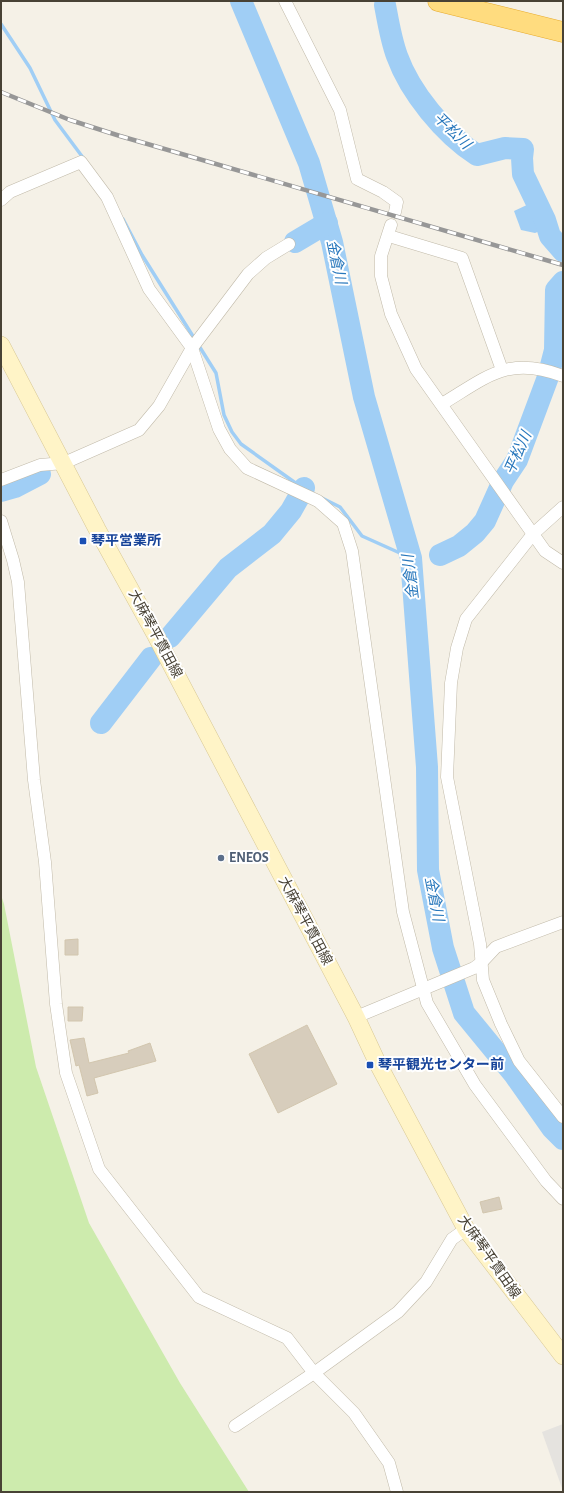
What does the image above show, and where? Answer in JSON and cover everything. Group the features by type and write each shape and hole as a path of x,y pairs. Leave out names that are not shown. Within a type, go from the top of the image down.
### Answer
{"highway":[{"path":"438,1 563,32"}],"main road":[{"name":"大麻琴平貫田線","path":"3,355 64,463 97,529 155,634 466,1230 563,1356"}],"street":[{"path":"285,1 340,110 357,179 383,192 397,202 394,212"},
{"path":"1,200 10,192 81,162 107,197 150,289 192,348 219,429 230,449 247,468 318,501 343,523 352,551 403,912 426,987 427,1003 475,1085 546,1181 563,1199"},
{"path":"502,370 462,258 390,231 381,256 381,276 392,314 416,369 545,551 563,563"},
{"path":"2,478 40,465 64,463 140,430 159,406 192,348 248,274 266,258 289,244"},
{"path":"442,404 496,371 516,367 540,369 563,376"},
{"path":"563,507 534,534 466,619 457,648 451,683 447,777 480,944 477,965 501,1024 519,1061 563,1117"},
{"path":"1,522 18,582 34,780 45,862 56,1004 65,1065 100,1169 199,1297 287,1338 314,1372 354,1413 389,1463 396,1492"},
{"path":"356,1017 477,965 496,948 563,922"},
{"path":"235,1426 398,1312 426,1282 452,1239 466,1230"}],"green space":[{"path":"1,895 36,1067 89,1223 180,1383 249,1492 1,1492"}],"shaded area":[{"path":"563,1424 563,1491 542,1432"}],"water":[{"path":"529,204 540,231 535,233 521,230 514,211"}],"building":[{"path":"78,939 78,955 65,955 65,940"},
{"path":"68,1007 83,1007 82,1021 68,1021"},
{"path":"307,1025 337,1084 278,1113 249,1054"},
{"path":"84,1038 89,1063 129,1053 128,1051 150,1043 156,1061 94,1078 98,1093 87,1096 79,1065 76,1066 70,1040"},
{"path":"499,1197 502,1209 483,1213 480,1202"}],"waterway":[{"name":"金倉川","path":"241,1 309,163 332,242 364,397 411,558 427,767 428,870 443,948 464,1013 514,1074 552,1128 563,1139"},
{"name":"平松川","path":"385,5 393,44 410,84 419,98 452,136 477,155 505,148 523,149 523,174 545,220 550,236 563,251"},
{"path":"1,24 30,68 55,120 84,159"},
{"path":"123,219 142,255 216,373 224,415 232,432 241,444 304,489"},
{"path":"295,242 327,223"},
{"name":"平松川","path":"440,555 459,546 475,533 485,521 503,481 517,460 548,377 555,350 556,290 563,282"},
{"path":"1,491 15,487 40,474"},
{"path":"170,637 228,568 272,534 291,511 304,488"},
{"path":"322,498 340,507 362,536 411,558"},
{"path":"101,723 151,658"}],"railway":[{"path":"1,92 70,120 120,136 563,265"}],"place":[{"name":"琴平営業所","path":"83,541"},
{"name":"ENEOS","path":"221,858"},
{"name":"琴平観光センター前","path":"370,1065"}]}
